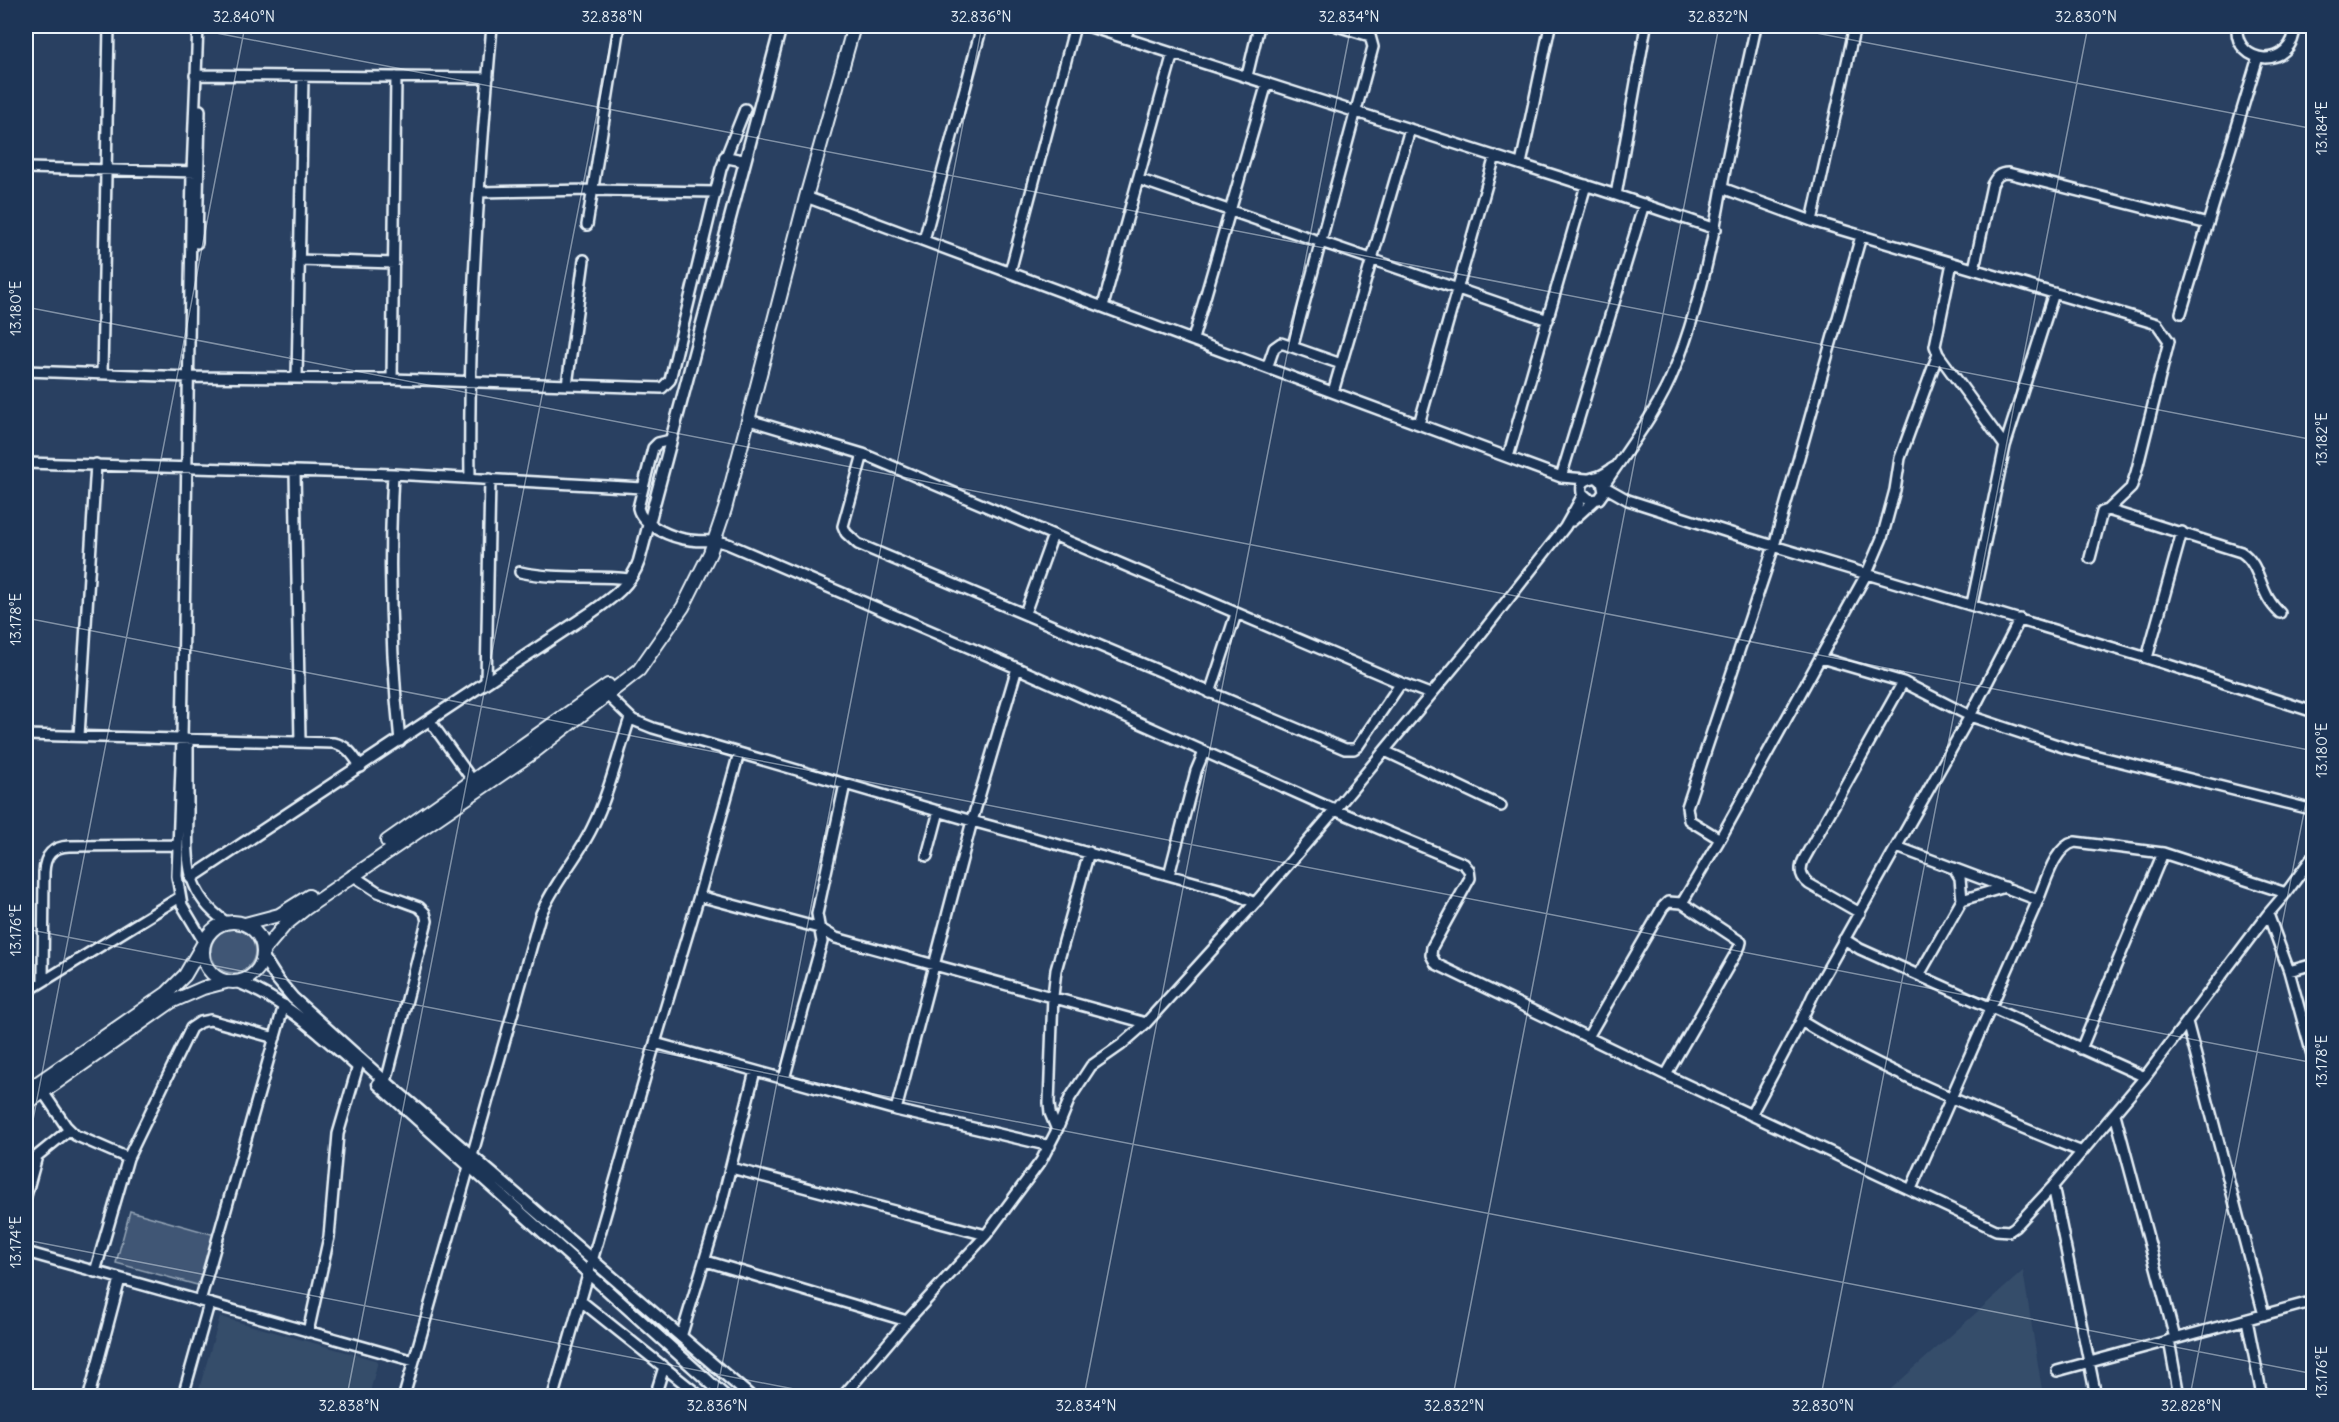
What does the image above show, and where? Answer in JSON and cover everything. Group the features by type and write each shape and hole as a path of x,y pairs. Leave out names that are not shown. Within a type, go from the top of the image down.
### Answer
{"main road":[{"path":"26,1104 171,1002 192,992 245,980 257,971 263,954 294,917 534,752 639,670 683,607 716,540 806,196 854,26"},
{"path":"26,1091 167,993 184,975 215,927 226,922 245,924 268,920 290,909 648,656"},
{"path":"245,924 260,938 263,954"},
{"path":"204,943 203,956 207,968 215,976 232,982"}],"street":[{"path":"102,373 110,26"},
{"path":"198,26 185,739 187,854 191,878 201,899 226,922"},
{"path":"198,75 204,26"},
{"path":"470,478 469,381 492,26"},
{"path":"587,225 619,26"},
{"path":"191,878 600,607 621,590 630,579 637,567 781,26"},
{"path":"924,240 982,26"},
{"path":"1010,272 1075,26"},
{"path":"1087,26 1521,164 1716,229"},
{"path":"1126,38 1129,26"},
{"path":"1247,76 1259,26"},
{"path":"1293,345 1373,47 1372,40 1364,33 1337,26"},
{"path":"1521,164 1550,26"},
{"path":"1616,195 1646,26"},
{"path":"1565,527 1602,496 1604,486 1657,406 1675,368 1690,327 1716,229 1722,188 1756,26"},
{"path":"1812,221 1855,26"},
{"path":"2237,26 2243,48 2258,57 2268,58 2284,52 2294,36 2295,26"},
{"path":"1103,306 1173,53"},
{"path":"2181,313 2258,57"},
{"path":"198,75 488,78"},
{"path":"297,378 303,77"},
{"path":"392,379 396,77"},
{"path":"1193,339 1267,83"},
{"path":"26,371 191,377 469,381 658,389 668,383 725,157 745,109"},
{"path":"1333,392 1410,129"},
{"path":"1419,424 1494,156"},
{"path":"725,157 745,161"},
{"path":"26,168 195,172"},
{"path":"1974,269 1992,185 1996,177 2002,173 2008,172 2208,225"},
{"path":"1138,179 1548,320"},
{"path":"1508,457 1586,185"},
{"path":"1722,188 1812,221 2157,324 2169,341 2131,488 2108,510 2102,512 2090,558"},
{"path":"480,192 592,190 716,192"},
{"path":"806,196 1561,477 1582,494 1597,500 1628,500"},
{"path":"1561,477 1644,204"},
{"path":"1720,839 1689,820 1686,807 1774,546 1862,236"},
{"path":"299,260 394,263"},
{"path":"567,385 584,260"},
{"path":"1682,903 1720,839 1867,573 1882,537 1895,490 1900,458 1938,354 1936,338 1952,263"},
{"path":"1972,604 2005,447 2054,293"},
{"path":"1267,368 1275,345 1281,343 1293,345 1341,364"},
{"path":"1938,354 2005,447"},
{"path":"749,420 863,454 1236,614 1430,694"},
{"path":"671,440 658,443 653,448 638,511 649,523 679,538 695,541 716,540 1017,668 1466,866 1470,878 1432,947 1431,955 1434,961 1666,1075 1996,1230 2009,1231 2015,1227 2115,1114 2268,914 2286,894 2313,855"},
{"path":"863,454 844,518 846,533 851,540 1209,693 1340,748 1350,750 1358,746 1401,682"},
{"path":"26,463 393,474 643,488"},
{"path":"79,736 96,464"},
{"path":"843,1396 907,1321 986,1235 1041,1161 1050,1146 1070,1098 1091,1066 1121,1046 1146,1023 1255,903 1385,751 1565,527 1582,494 1583,483 1617,466"},
{"path":"295,471 300,741"},
{"path":"393,474 389,541 389,607 400,741"},
{"path":"1561,477 1591,478 1628,500 2147,658 2313,712"},
{"path":"486,682 490,479"},
{"path":"2108,510 2182,532 2248,556 2253,562 2263,592 2272,606 2280,612"},
{"path":"2147,658 2182,532"},
{"path":"1025,613 1053,535"},
{"path":"520,572 561,578 630,579"},
{"path":"1209,693 1236,614"},
{"path":"1751,1115 1844,939 1970,716 2020,619"},
{"path":"1821,658 1903,682 1970,716 2066,748 2313,810"},
{"path":"896,1110 972,821 1017,668"},
{"path":"1860,913 1809,884 1803,878 1800,869 1903,682"},
{"path":"608,696 630,718 653,728 972,821 1238,895 1255,903"},
{"path":"404,1396 540,916 548,896 585,842 598,817 630,718"},
{"path":"430,721 473,781"},
{"path":"26,735 300,741 339,744 349,750 361,767"},
{"path":"185,739 177,876 180,897 186,912 204,943"},
{"path":"1385,751 1502,806"},
{"path":"1169,875 1196,771 1204,752"},
{"path":"553,1396 739,753"},
{"path":"784,1079 822,942 817,914 845,784"},
{"path":"927,856 939,811"},
{"path":"1911,1189 2038,900 2066,844 2075,842 2163,853 2286,894"},
{"path":"43,981 44,872 45,861 50,852 59,846 178,845"},
{"path":"1897,846 2038,900"},
{"path":"1057,1130 1050,1113 1053,996 1059,956 1089,852"},
{"path":"2081,1049 2163,853"},
{"path":"1919,975 1962,900 1960,878 1954,868"},
{"path":"352,875 378,892 419,907 425,913 427,921 386,1082"},
{"path":"1962,900 2005,887"},
{"path":"699,896 819,928 836,938 1146,1023"},
{"path":"26,992 180,897"},
{"path":"1588,1037 1663,907 1668,902 1682,903 1741,942 1666,1075"},
{"path":"2268,914 2289,971 2313,1062"},
{"path":"1844,939 1860,949 2145,1077"},
{"path":"263,954 276,979 293,998 386,1082 750,1396"},
{"path":"2289,971 2313,964"},
{"path":"232,982 255,988 284,1005 358,1066 725,1396"},
{"path":"183,1396 205,1303 284,1005"},
{"path":"95,1272 128,1158 191,1028 200,1022 210,1020 275,1038"},
{"path":"1801,1021 1830,1040 1951,1100 2082,1152"},
{"path":"2187,1022 2264,1315"},
{"path":"655,1043 896,1110 1050,1146"},
{"path":"308,1332 329,1237 338,1134 358,1066"},
{"path":"681,1337 706,1261 755,1071"},
{"path":"43,1092 69,1130 83,1139 128,1158"},
{"path":"2115,1114 2172,1339 2179,1396"},
{"path":"26,1162 69,1130"},
{"path":"26,1196 37,1156"},
{"path":"731,1168 986,1235"},
{"path":"2053,1186 2096,1396"},
{"path":"26,1252 414,1361"},
{"path":"706,1261 907,1321"},
{"path":"89,1396 120,1279"},
{"path":"581,1301 700,1396"},
{"path":"2057,1371 2313,1301"},
{"path":"2247,1320 2262,1396"},
{"path":"655,1396 664,1367"}],"shaded area":[{"path":"233,929 241,930 249,935 254,943 254,959 249,967 241,972 233,973 225,972 217,967 212,959 211,951 212,943 217,935 225,930"},
{"path":"130,1211 215,1235 201,1286 116,1263"},
{"path":"2023,1271 2043,1396 1883,1396"},
{"path":"220,1317 378,1361 369,1396 197,1396"}]}
